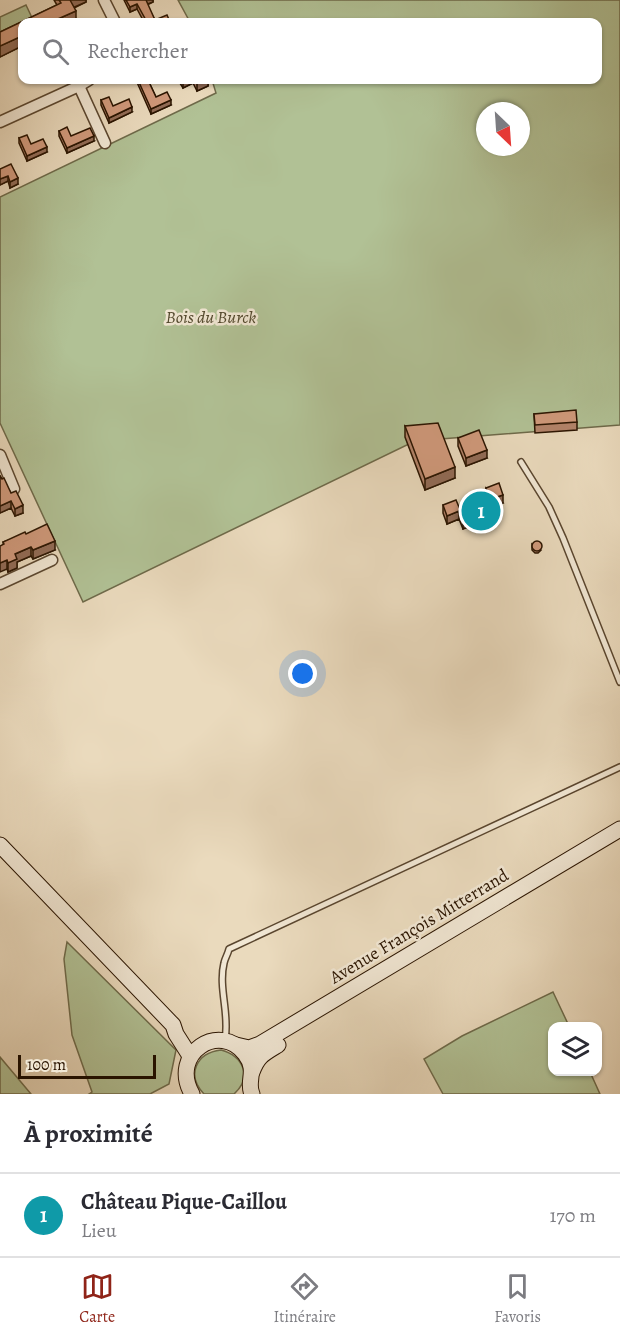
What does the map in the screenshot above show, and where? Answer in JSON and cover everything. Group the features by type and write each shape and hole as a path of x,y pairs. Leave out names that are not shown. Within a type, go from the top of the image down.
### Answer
{"main road":[{"name":"Avenue François Mitterrand","path":"205,1044 214,1041 249,1048 257,1046 620,830"},
{"name":"Avenue François Mitterrand","path":"252,1072 256,1061 262,1054 620,840"},
{"path":"0,845 173,1025 205,1044 190,1056 181,1087 176,1094"},
{"path":"173,1025 190,1056"},
{"path":"230,1043 244,1052 250,1061 252,1072 249,1092"},
{"path":"185,1075 192,1094"}],"street":[{"path":"104,0 113,18"},
{"path":"0,122 82,84"},
{"path":"84,84 105,143"},
{"path":"0,455 14,489"},
{"path":"0,584 52,560"}],"lane":[{"path":"521,462 549,507 564,538 620,682"},
{"path":"230,1043 223,983 224,964 229,950 620,767"}],"green space":[{"name":"Bois du Burck","path":"178,0 620,0 620,425 415,441 83,602 0,423 0,197 216,93 213,84 602,84 602,18 188,18"},
{"path":"26,5 32,18 18,18 18,25 0,40 0,17"},
{"path":"67,942 176,1050 169,1084 150,1094 89,1094 92,1092 72,1035 64,959"},
{"path":"553,992 567,1022 548,1022 548,1076 592,1076 600,1094 443,1094 424,1059 462,1036"},
{"path":"221,1050 240,1062 244,1074 243,1081 234,1094 204,1094 196,1080 196,1066 205,1055"},
{"path":"0,1057 31,1094 0,1094"}],"building":[{"path":"59,0 70,0 76,11 60,18 29,18 61,3"},
{"path":"126,0 146,0 154,18 145,18 137,4 130,7"},
{"path":"18,23 18,38 0,46 0,32"},
{"path":"140,84 150,84 156,97 167,92 171,100 151,109"},
{"path":"109,97 113,106 129,99 132,107 109,118 101,100"},
{"path":"67,127 71,136 90,128 94,136 67,148 59,131"},
{"path":"27,135 31,144 43,139 47,147 27,156 19,138"},
{"path":"11,164 18,178 10,182 8,176 0,179 0,169"},
{"path":"576,410 577,422 535,425 534,414"},
{"path":"438,423 455,467 425,479 405,426"},
{"path":"479,430 487,450 466,458 458,438"},
{"path":"0,476 4,478 11,493 16,491 23,505 15,509 11,501 0,506"},
{"path":"499,483 503,495 491,499 495,508 463,521 459,511 447,516 443,505 456,500 459,507 488,496 486,488"},
{"path":"47,524 55,541 33,550 31,547 15,554 17,559 8,563 7,560 0,563 0,546 4,544 3,542"},
{"path":"537,541 542,546 537,551 532,546"}],"place":[{"name":"Château Pique-Caillou","path":"481,511"}]}
